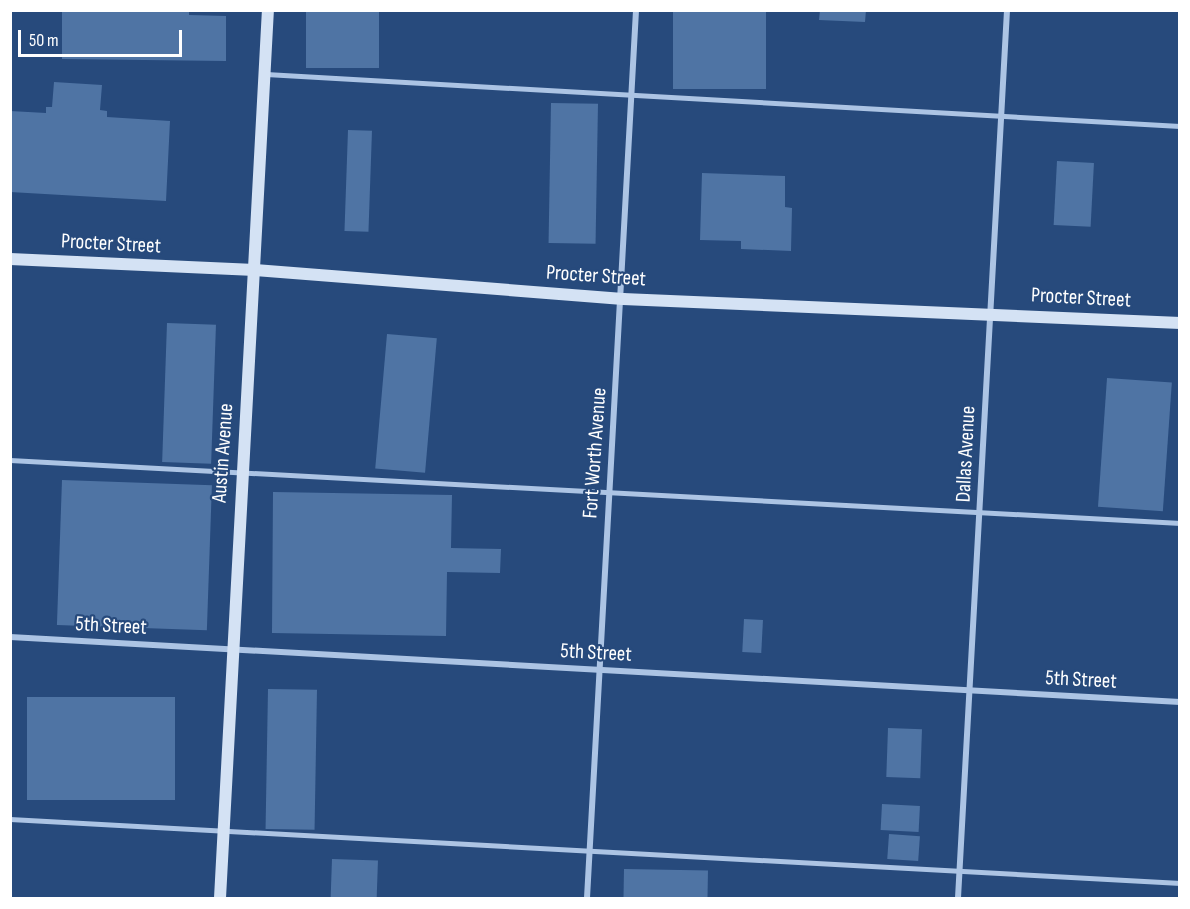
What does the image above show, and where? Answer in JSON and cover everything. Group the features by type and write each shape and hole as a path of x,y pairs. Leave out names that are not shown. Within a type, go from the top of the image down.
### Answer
{"main road":[{"name":"Austin Avenue","path":"220,898 241,473 255,270 268,10"},
{"name":"Procter Street","path":"10,259 255,270 623,299 990,313 1179,323"}],"street":[{"name":"Fort Worth Avenue","path":"587,898 609,492 623,299 636,10"},
{"name":"Dallas Avenue","path":"958,898 1007,10"},
{"name":"5th Street","path":"10,637 1179,702"}],"lane":[{"path":"264,74 1000,113 1179,126"},
{"path":"10,460 1179,523"},
{"path":"10,819 1179,884"}],"building":[{"path":"62,10 189,10 189,15 226,16 226,61 62,59"},
{"path":"306,10 379,10 379,68 306,68"},
{"path":"673,10 766,10 766,89 673,89"},
{"path":"820,10 866,10 865,22 819,20"},
{"path":"54,82 102,85 100,110 107,111 107,117 170,121 166,201 10,192 10,111 46,113 46,107 52,107"},
{"path":"551,103 598,104 596,244 549,243"},
{"path":"348,130 372,131 368,232 344,231"},
{"path":"1057,161 1094,163 1091,227 1054,225"},
{"path":"702,173 785,176 785,207 792,208 791,251 741,249 741,241 700,240"},
{"path":"167,323 216,325 211,464 162,462"},
{"path":"387,334 437,338 425,473 375,468"},
{"path":"1107,378 1172,383 1163,511 1098,507"},
{"path":"62,480 212,485 207,630 57,625"},
{"path":"273,492 452,495 451,548 501,549 500,573 447,572 446,636 272,633"},
{"path":"744,619 763,620 761,653 742,652"},
{"path":"268,689 317,690 315,830 266,829"},
{"path":"27,697 175,697 175,800 27,800"},
{"path":"888,728 922,729 920,778 886,777"},
{"path":"882,804 920,806 919,832 881,830"},
{"path":"889,834 920,836 918,861 887,859"},
{"path":"332,859 378,861 377,898 331,898"},
{"path":"624,869 708,870 708,898 623,898"}]}
